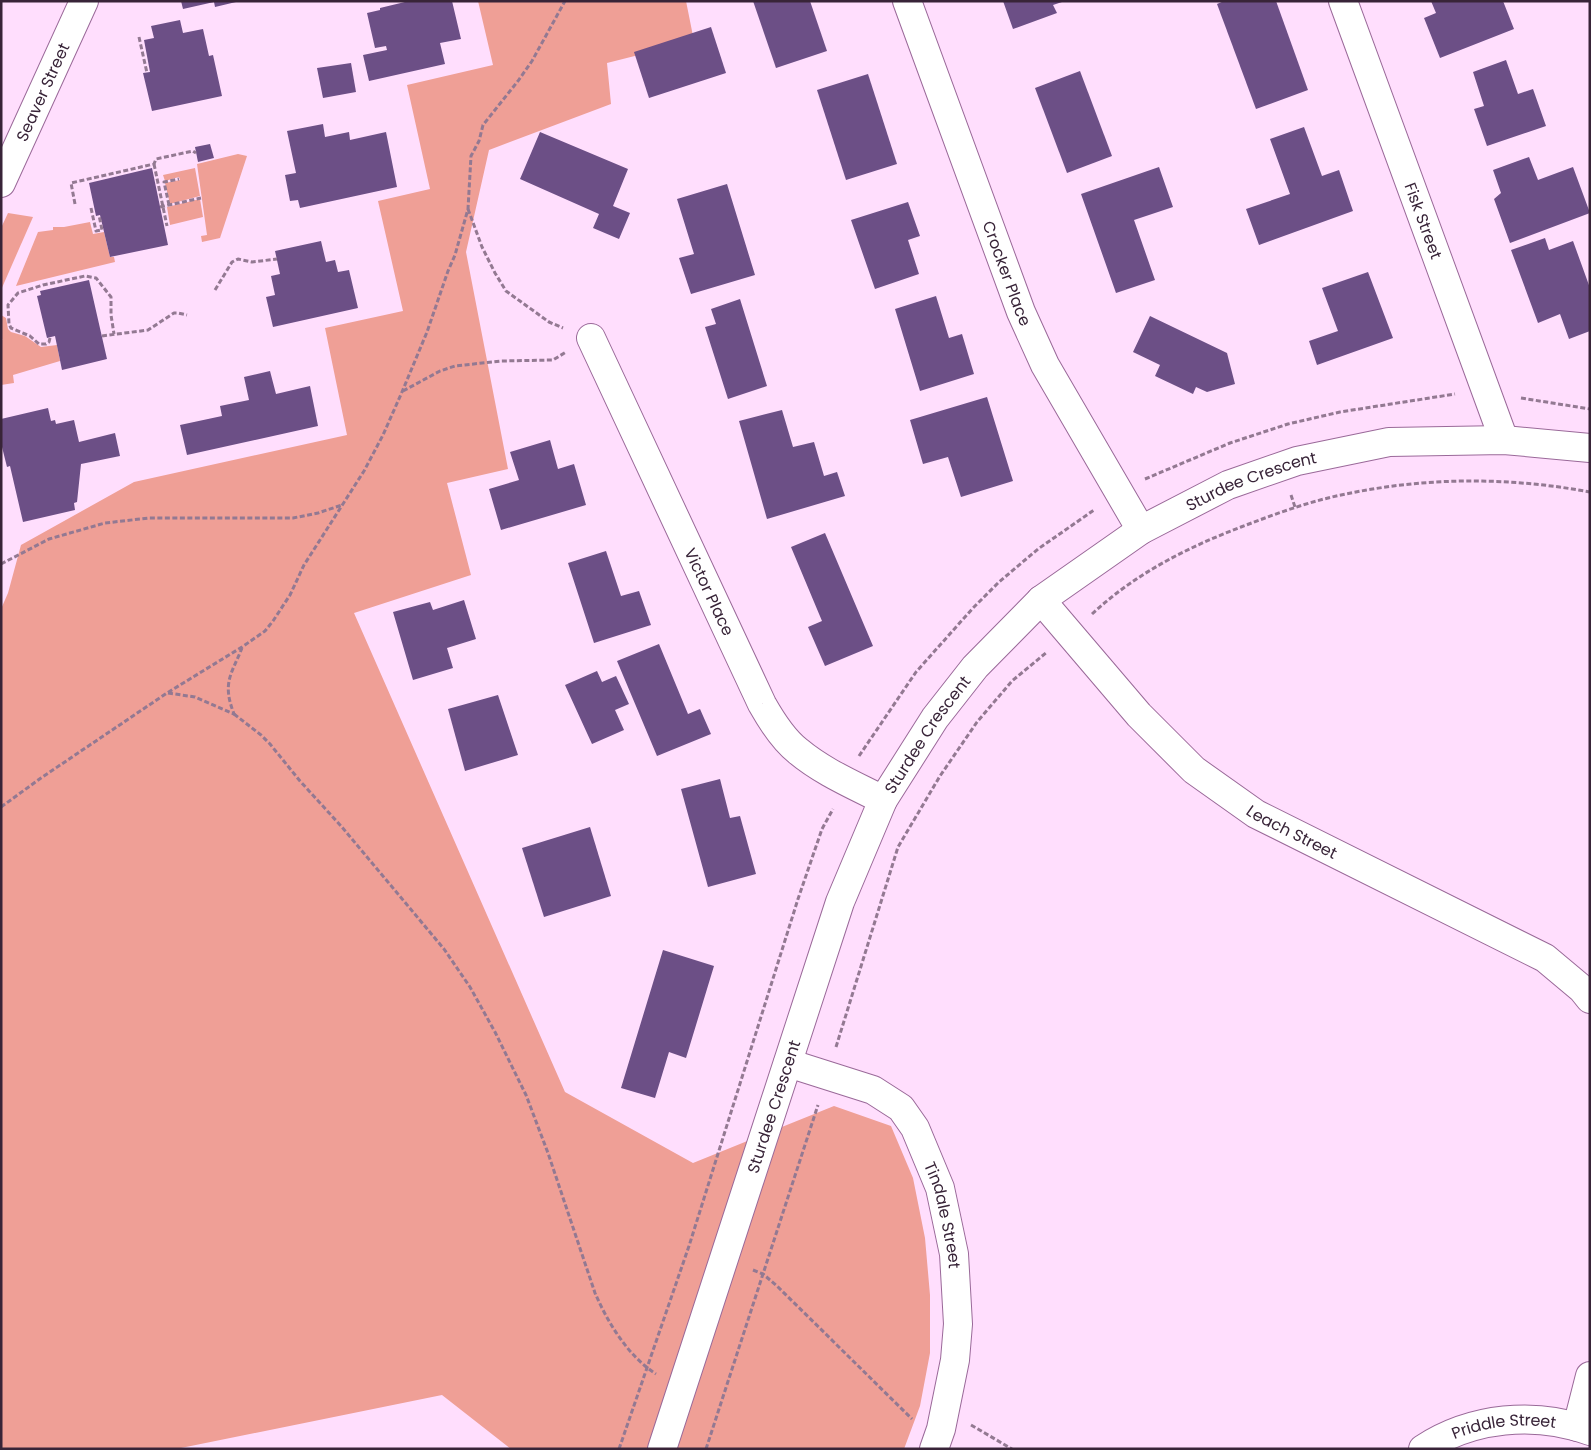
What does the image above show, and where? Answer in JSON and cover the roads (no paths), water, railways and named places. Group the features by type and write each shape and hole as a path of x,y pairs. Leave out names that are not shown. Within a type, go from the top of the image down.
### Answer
{"street":[{"name":"Seaver Street","path":"1,184 84,1"},
{"name":"Crocker Place","path":"907,1 1021,312 1046,365 1140,530"},
{"name":"Fisk Street","path":"1343,1 1504,440"},
{"name":"Victor Place","path":"591,338 762,704 772,721 796,750 826,771 883,800"},
{"name":"Sturdee Crescent","path":"662,1449 840,902 883,800 935,718 969,674 1041,600 1140,530 1228,485 1296,461 1389,442 1504,440 1590,448"},
{"name":"Leach Street","path":"1041,600 1139,715 1194,770 1256,814 1545,958 1582,989 1590,999"},
{"name":"Tindale Street","path":"788,1063 873,1090 901,1108 915,1128 940,1188 954,1254 958,1324 955,1360 937,1439"},
{"path":"1584,1429 1590,1376"},
{"name":"Priddle Street","path":"1423,1449 1438,1439 1460,1430 1508,1419 1555,1421 1584,1429"}]}
